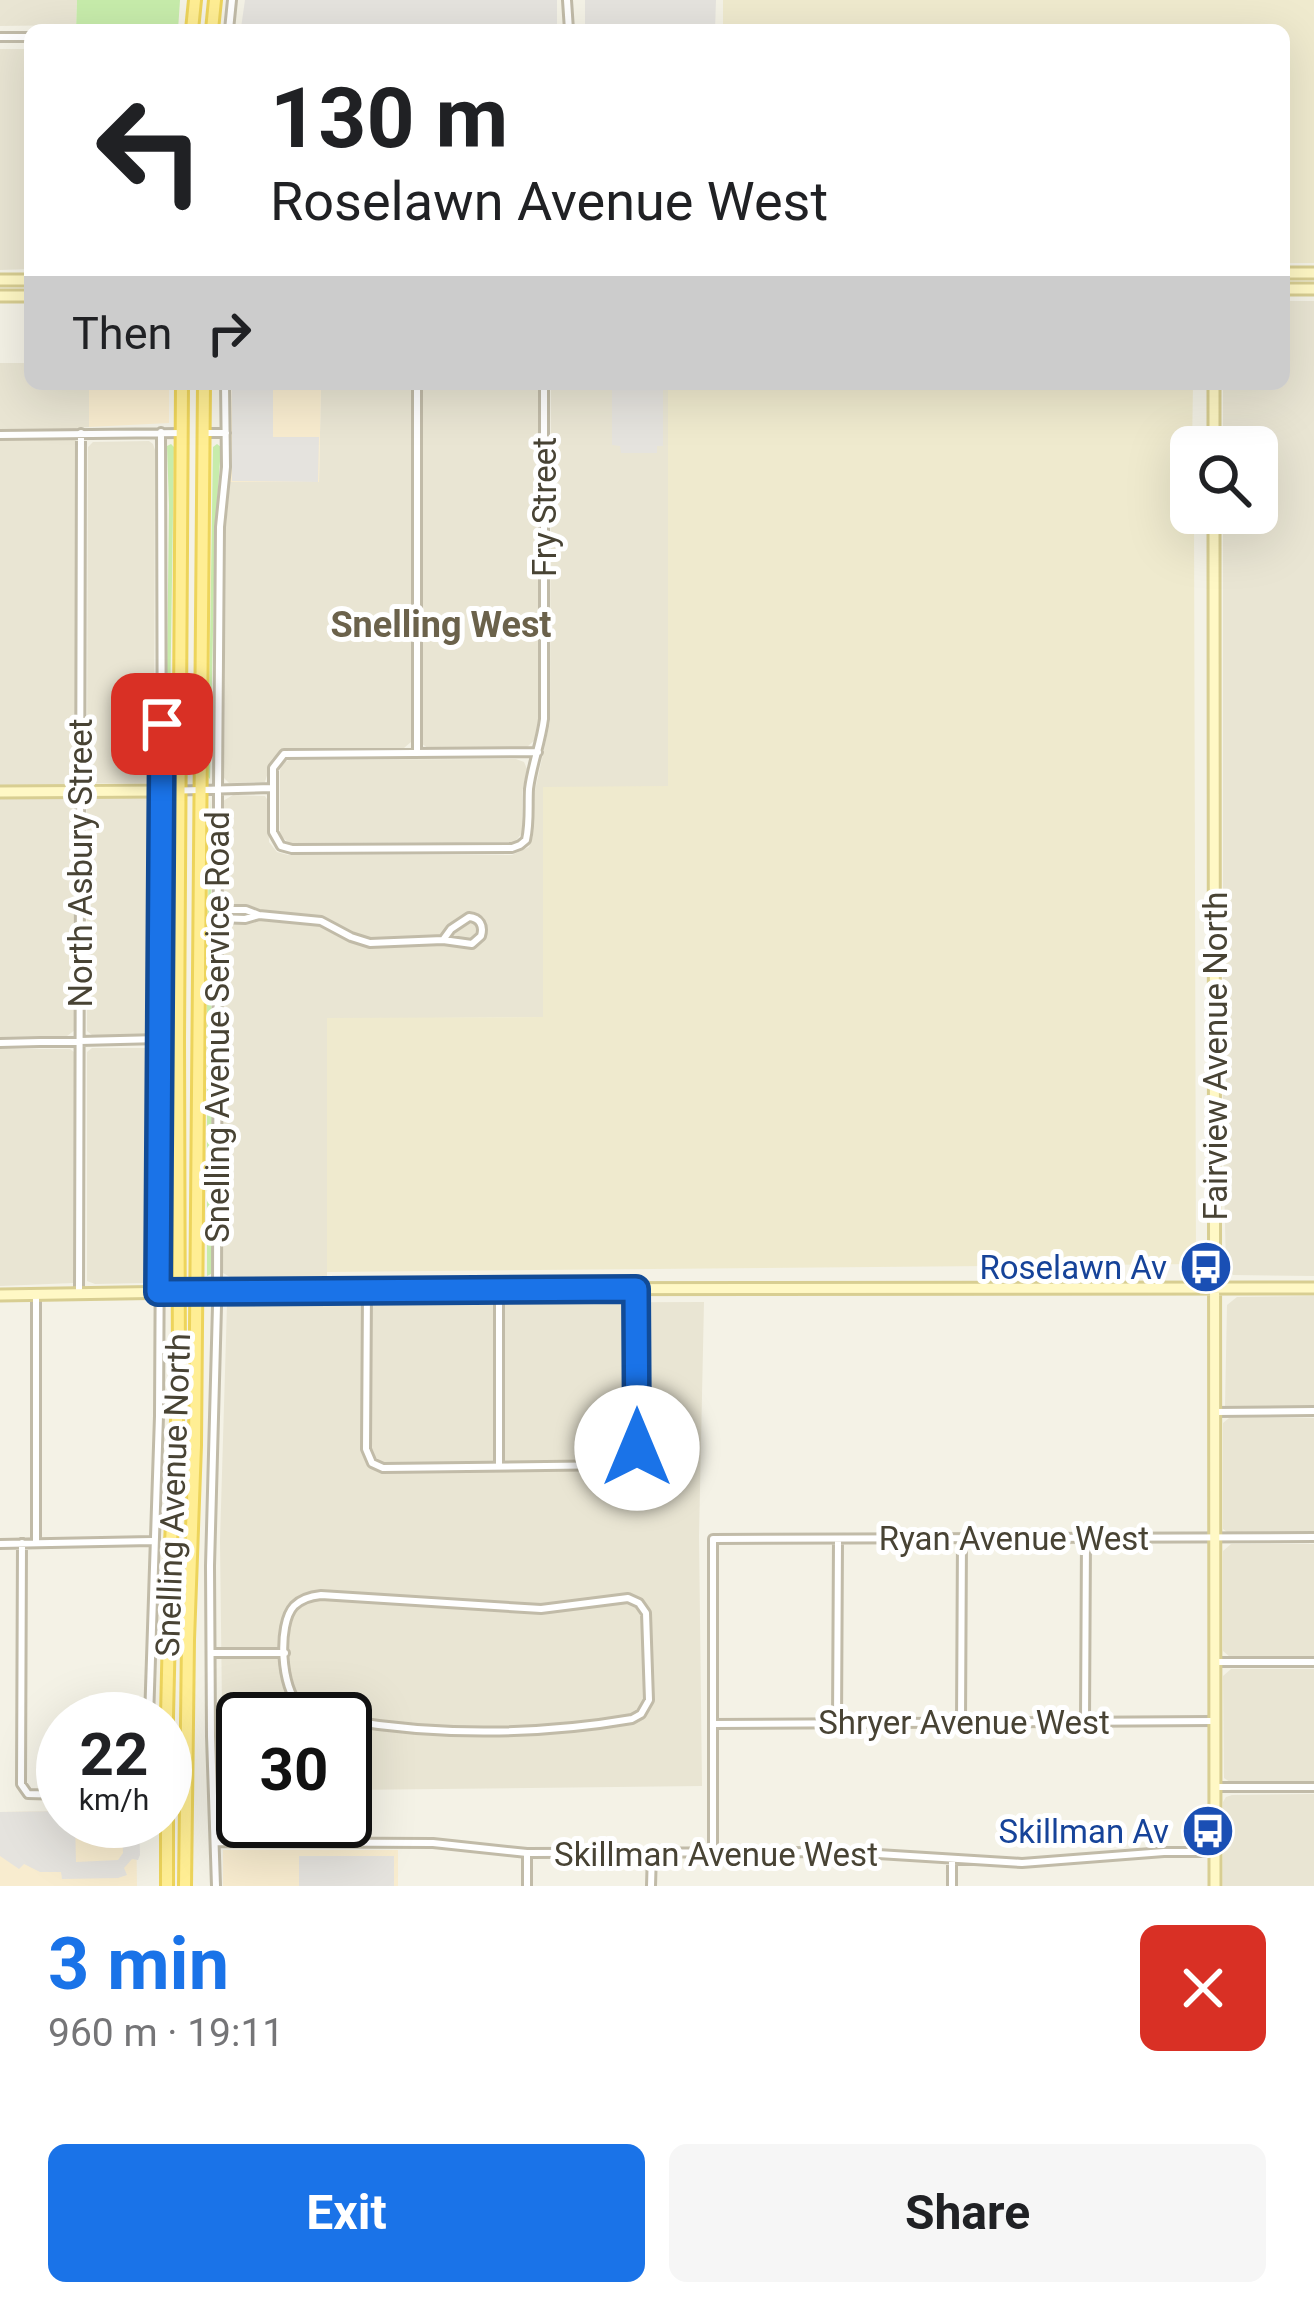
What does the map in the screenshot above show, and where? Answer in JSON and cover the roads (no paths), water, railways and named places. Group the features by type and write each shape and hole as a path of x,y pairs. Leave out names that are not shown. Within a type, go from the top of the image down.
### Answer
{"main road":[{"name":"Snelling Avenue North","path":"167,1886 167,1693 179,1380 182,390"},
{"name":"Snelling Avenue North","path":"185,1886 194,1516 204,390"},
{"path":"182,433 194,437 203,468"}],"street":[{"name":"Snelling Avenue Service Road","path":"216,1824 210,1566 225,390"},
{"path":"417,390 417,752"},
{"name":"Fry Street","path":"272,788 274,836 286,849 512,848 524,843 544,697 544,390"},
{"path":"1214,390 1214,426"},
{"path":"150,1692 159,1416 161,432"},
{"path":"0,435 182,433"},
{"path":"203,433 226,434"},
{"name":"North Asbury Street","path":"79,1293 81,434"},
{"name":"Fairview Avenue North","path":"1214,534 1215,1886"},
{"path":"0,792 272,788 273,768 284,754 538,752"},
{"path":"218,914 321,921 370,943 443,940 472,944 482,936 482,925 469,917 443,940"},
{"path":"0,1043 160,1040"},
{"path":"0,1294 499,1288 1314,1288"},
{"path":"499,1288 499,1466"},
{"path":"367,1289 366,1449 368,1458 383,1468 622,1465 634,1457 636,1289"},
{"path":"36,1294 36,1543"},
{"path":"1216,1412 1314,1411"},
{"name":"Ryan Avenue West","path":"713,1724 713,1539 1314,1537"},
{"path":"961,1722 962,1538"},
{"path":"1085,1721 1086,1538"},
{"path":"837,1723 838,1539"},
{"path":"0,1544 154,1541"},
{"path":"22,1543 21,1777 23,1789 36,1795"},
{"path":"290,1692 285,1629 290,1612 312,1596 541,1609 628,1598 646,1612 649,1700 636,1717 550,1729 372,1724"},
{"path":"212,1653 285,1653"},
{"path":"1215,1662 1314,1662"},
{"name":"Shryer Avenue West","path":"713,1724 1215,1721"},
{"path":"712,1853 713,1724"},
{"path":"1215,1787 1314,1787"},
{"name":"Skillman Avenue West","path":"372,1843 433,1843 527,1853 846,1852 1034,1863 1215,1852"},
{"name":"Snelling Avenue Service Road","path":"216,1886 217,1848"},
{"path":"651,1886 652,1852"},
{"path":"527,1853 527,1886"},
{"path":"952,1859 952,1886"}],"place":[{"name":"Roselawn Av","path":"1206,1267"},
{"name":"Skillman Av","path":"1208,1831"}],"district":[{"name":"Snelling West","path":"441,625"}]}
